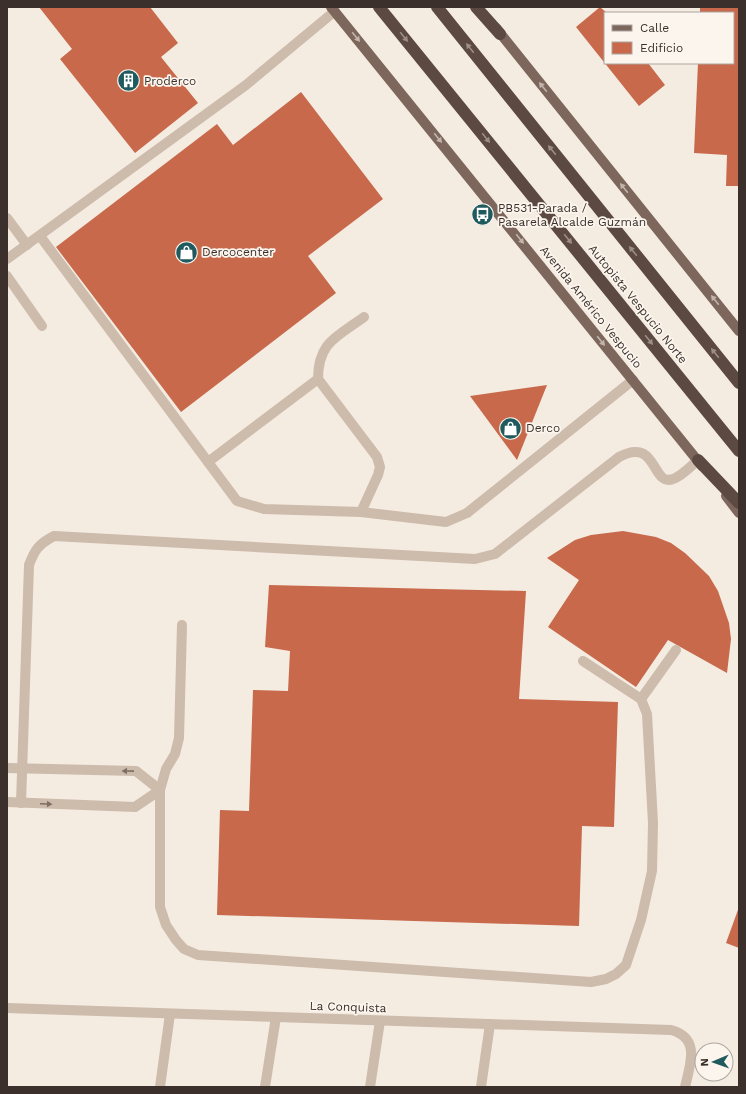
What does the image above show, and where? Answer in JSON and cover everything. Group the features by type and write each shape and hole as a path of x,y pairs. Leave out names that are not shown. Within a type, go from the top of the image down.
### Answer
{"highway":[{"name":"Autopista Vespucio Norte","path":"379,7 739,451"},
{"path":"437,7 739,383"},
{"path":"476,7 500,34"},
{"path":"698,460 739,503"}],"main road":[{"path":"481,7 500,34 739,331"},
{"name":"Avenida Américo Vespucio","path":"333,9 698,460 739,513"}],"street":[{"path":"7,259 246,85 333,9"},
{"path":"7,218 27,245"},
{"path":"40,236 236,501 264,509 361,512 446,522 467,513 633,380"},
{"path":"7,276 42,326"},
{"path":"361,512 378,475 380,467 377,457 318,379 320,357 326,345 364,317"},
{"path":"208,462 318,379"},
{"path":"21,802 29,565 34,552 42,542 54,536 475,559 495,554 619,457 629,451 636,450 644,453 661,476 668,479 673,479 698,460"},
{"path":"182,625 179,738 175,754 166,769 160,790 160,907 166,925 184,949 205,956 591,982 606,979 616,974 626,965 641,920 652,871 653,823 647,714 641,700 583,660"},
{"path":"641,700 676,650"},
{"path":"7,768 136,771 160,790"},
{"path":"7,802 135,807 160,790"},
{"name":"La Conquista","path":"7,1008 671,1030 682,1035 686,1039 691,1052 685,1087"},
{"path":"160,1087 170,1014"},
{"path":"265,1087 276,1017"},
{"path":"370,1087 380,1021"},
{"path":"481,1087 490,1024"}],"building":[{"name":"Proderco","path":"39,7 150,7 178,43 161,57 198,103 135,153 60,59 72,49"},
{"path":"600,7 606,12 604,12 604,62 576,27"},
{"path":"700,7 739,7 739,186 726,186 727,155 694,153 698,64 734,64 734,12 700,12"},
{"path":"606,64 649,64 665,85 639,106"},
{"name":"Dercocenter","path":"301,92 383,199 308,256 336,293 181,412 56,247 217,124 233,145"},
{"name":"Derco","path":"547,385 517,460 470,396"},
{"path":"623,531 656,537 671,543 685,553 709,576 718,591 729,623 731,639 727,673 668,640 636,687 548,627 579,580 547,558 575,540 591,535"},
{"path":"269,585 526,591 519,699 618,702 614,827 582,826 579,926 217,915 220,810 249,811 253,690 288,691 290,651 265,647"},
{"path":"739,907 739,948 726,943"}],"place":[{"name":"Proderco","path":"129,81"},
{"name":"PB531-Parada / Pasarela Alcalde Guzmán","path":"483,215"},
{"name":"Dercocenter","path":"186,252"},
{"name":"Derco","path":"511,428"}]}
